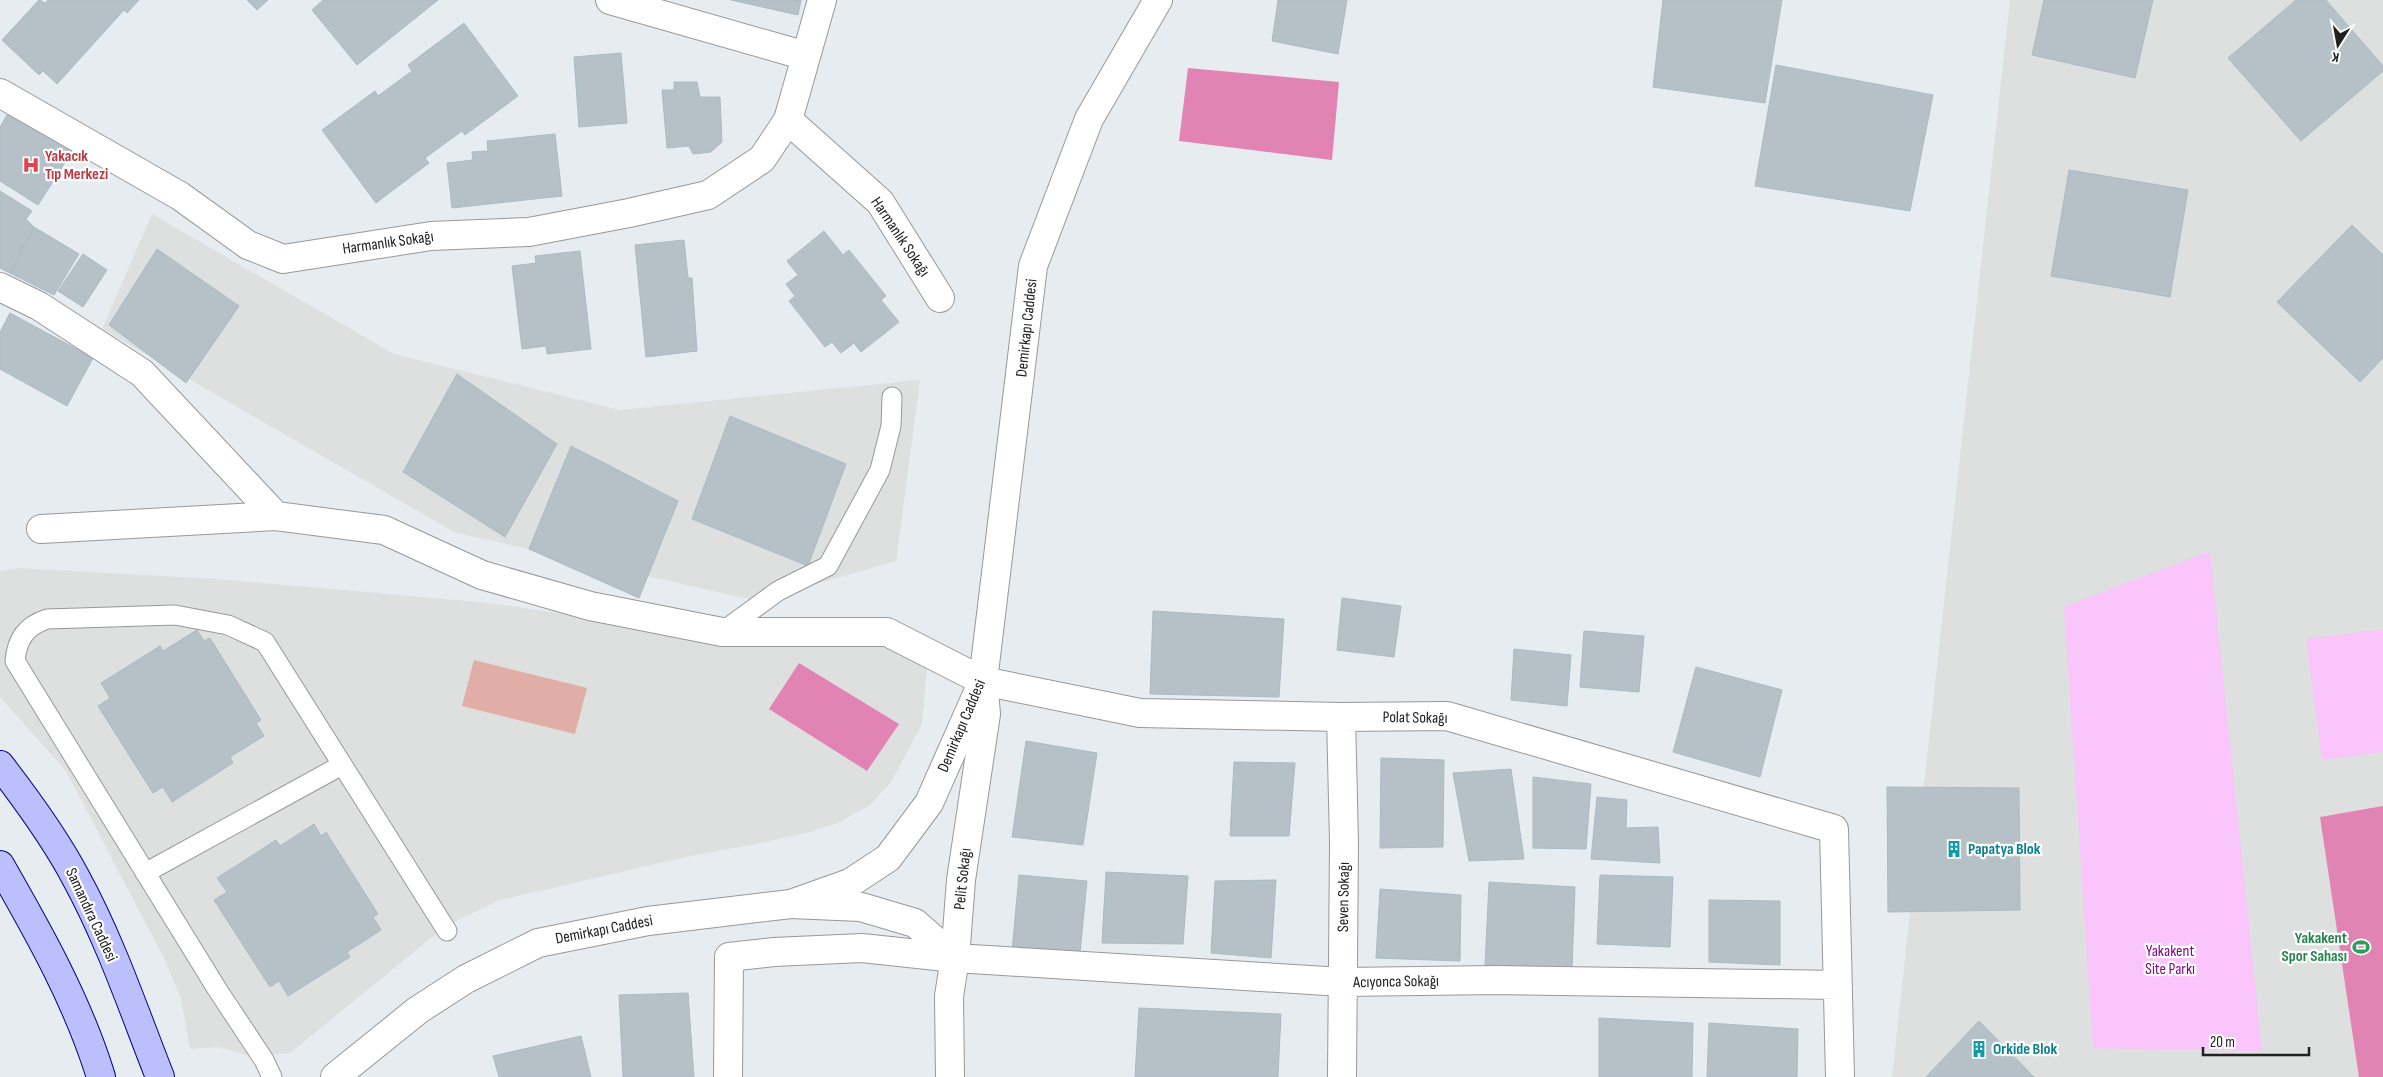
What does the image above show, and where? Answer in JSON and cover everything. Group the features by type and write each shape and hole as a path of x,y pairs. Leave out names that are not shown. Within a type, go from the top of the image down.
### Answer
{"main road":[{"name":"Samandıra Caddesi","path":"0,764 27,801 76,877 123,982 160,1077"},
{"path":"0,865 41,936 89,1039 101,1077"}],"street":[{"path":"610,0 806,56"},
{"name":"Harmanlık Sokağı","path":"0,93 180,196 248,245 283,259 431,236 529,232 629,213 708,195 762,159 788,120 822,0"},
{"name":"Demirkapı Caddesi","path":"335,1077 418,1010 466,979 538,943 648,921 791,904 850,883 888,858 929,803 984,681 1010,478 1033,266 1089,119 1158,0"},
{"name":"Harmanlık Sokağı","path":"788,120 880,202 940,298"},
{"path":"0,287 39,306 142,373 276,516"},
{"name":"Polat Sokağı","path":"41,529 276,516 384,530 482,575 590,606 722,632 887,632 984,681 1140,713 1341,718 1447,716 1834,829 1838,985"},
{"name":"Pelit Sokağı","path":"950,1077 949,996 955,958 961,880 986,714 984,681"},
{"name":"Seven Sokağı","path":"1341,718 1344,843 1342,1077"},
{"path":"791,904 861,907 915,923 955,958"},
{"name":"Acıyonca Sokağı","path":"728,1077 729,957 774,952 862,948 955,958 1343,982 1496,980 1838,985"},
{"path":"1838,985 1840,1077"}],"lane":[{"path":"722,632 778,591 828,566 880,470 891,426 892,397"},
{"path":"272,1077 264,1060 145,873 15,661 19,640 35,623 53,618 175,615 228,626 265,642 447,931"},
{"path":"145,873 342,765"}],"shaded area":[{"path":"2010,0 2383,0 2383,1077 1892,1077"},
{"path":"1188,68 1339,82 1332,160 1179,141"},
{"path":"152,214 394,354 620,410 920,380 896,561 757,601 454,532 102,329"},
{"path":"18,568 217,579 490,603 747,641 924,645 927,668 922,724 891,782 870,805 838,823 810,832 686,857 500,900 447,925 290,1053 251,1056 217,1047 190,1049 181,999 164,958 66,771 0,697 0,571"},
{"path":"474,660 587,688 575,734 462,706"},
{"path":"799,663 899,724 867,771 769,709"},
{"name":"Yakakent Spor Sahası","path":"2383,806 2383,1077 2359,1077 2320,817"}],"green space":[{"name":"Yakakent Site Parkı","path":"2210,551 2262,1051 2093,1048 2064,607"},
{"path":"2383,629 2383,752 2322,760 2306,639"}],"building":[{"path":"39,0 46,3 48,0 139,0 127,13 124,10 57,84 43,71 39,75 2,40"},
{"path":"247,0 268,0 257,10"},
{"path":"323,0 438,0 357,65 312,10"},
{"path":"731,0 801,0 798,15"},
{"path":"1278,0 1347,0 1338,54 1272,41"},
{"path":"1663,0 1782,0 1765,103 1653,87"},
{"path":"2044,0 2153,0 2135,78 2032,55"},
{"path":"2296,0 2326,0 2383,66 2383,71 2301,141 2228,58"},
{"path":"464,23 518,96 465,135 462,131 425,158 429,163 376,203 322,130 375,91 378,96 412,71 408,65"},
{"path":"621,53 627,123 579,127 574,57"},
{"path":"1776,65 1933,95 1910,211 1755,186"},
{"path":"674,82 697,82 700,97 720,97 722,142 711,152 693,154 689,146 667,148 662,90 674,90"},
{"name":"Yakacık Tıp Merkezi","path":"8,113 73,150 38,205 0,181 0,127"},
{"path":"555,134 562,196 452,208 447,163 473,160 472,152 488,151 487,141"},
{"path":"2069,170 2188,190 2170,297 2051,276"},
{"path":"0,191 32,211 26,219 34,227 10,273 0,268"},
{"path":"2352,225 2383,255 2383,358 2360,382 2277,302"},
{"path":"34,227 79,254 54,295 10,273"},
{"path":"824,231 843,255 849,250 886,296 881,300 899,322 861,352 854,343 841,353 832,342 825,347 789,301 795,296 786,284 798,275 787,261"},
{"path":"684,240 688,278 692,278 697,351 646,357 635,245"},
{"path":"157,249 239,306 186,383 109,325"},
{"path":"580,251 591,349 547,354 546,346 522,349 512,266 536,263 535,256"},
{"path":"83,254 107,270 83,307 58,291"},
{"path":"10,313 93,358 67,406 0,369 0,332"},
{"path":"457,374 557,444 505,537 403,472"},
{"path":"730,416 846,464 808,566 692,519"},
{"path":"571,446 678,501 639,598 529,549"},
{"path":"1342,598 1401,606 1394,657 1337,650"},
{"path":"1153,611 1284,619 1279,697 1150,694"},
{"path":"197,630 204,641 210,638 261,720 256,723 264,736 230,757 233,763 172,802 163,787 153,793 98,706 110,698 101,683 160,646 163,651"},
{"path":"1584,631 1644,636 1639,692 1580,687"},
{"path":"1514,649 1571,655 1567,706 1511,700"},
{"path":"1696,667 1782,690 1760,777 1673,752"},
{"path":"1026,741 1097,753 1083,845 1012,837"},
{"path":"1381,758 1444,760 1443,847 1380,848"},
{"path":"1234,762 1295,763 1289,836 1230,836"},
{"path":"1511,769 1524,859 1469,861 1453,773"},
{"path":"1533,777 1591,784 1586,849 1533,848"},
{"name":"Papatya Blok","path":"1887,787 2019,788 2020,910 1888,912"},
{"path":"1597,797 1627,800 1626,828 1658,827 1660,863 1591,859"},
{"path":"314,824 321,836 326,832 378,914 373,917 381,930 347,952 350,957 288,996 279,981 270,987 214,900 227,892 217,878 276,840 280,846"},
{"path":"1106,872 1188,876 1183,944 1102,943"},
{"path":"1019,875 1087,881 1080,953 1012,951"},
{"path":"1600,875 1673,877 1670,947 1597,944"},
{"path":"1276,880 1271,958 1211,953 1215,881"},
{"path":"1489,882 1575,887 1572,971 1485,966"},
{"path":"1380,889 1461,895 1460,961 1376,958"},
{"path":"1709,900 1780,901 1780,965 1709,962"},
{"path":"688,993 694,1077 623,1077 619,995"},
{"path":"1139,1008 1281,1014 1278,1077 1135,1077"},
{"path":"1599,1018 1693,1023 1692,1077 1599,1077"},
{"name":"Orkide Blok","path":"1979,1021 2034,1077 1926,1077"},
{"path":"1709,1023 1798,1029 1797,1077 1707,1077"},
{"path":"581,1036 591,1077 499,1077 493,1056"}],"place":[{"name":"Yakacık Tıp Merkezi","path":"31,165"},
{"name":"Papatya Blok","path":"1954,849"},
{"name":"Yakakent Spor Sahası","path":"2361,947"},
{"name":"Orkide Blok","path":"1979,1049"}]}
